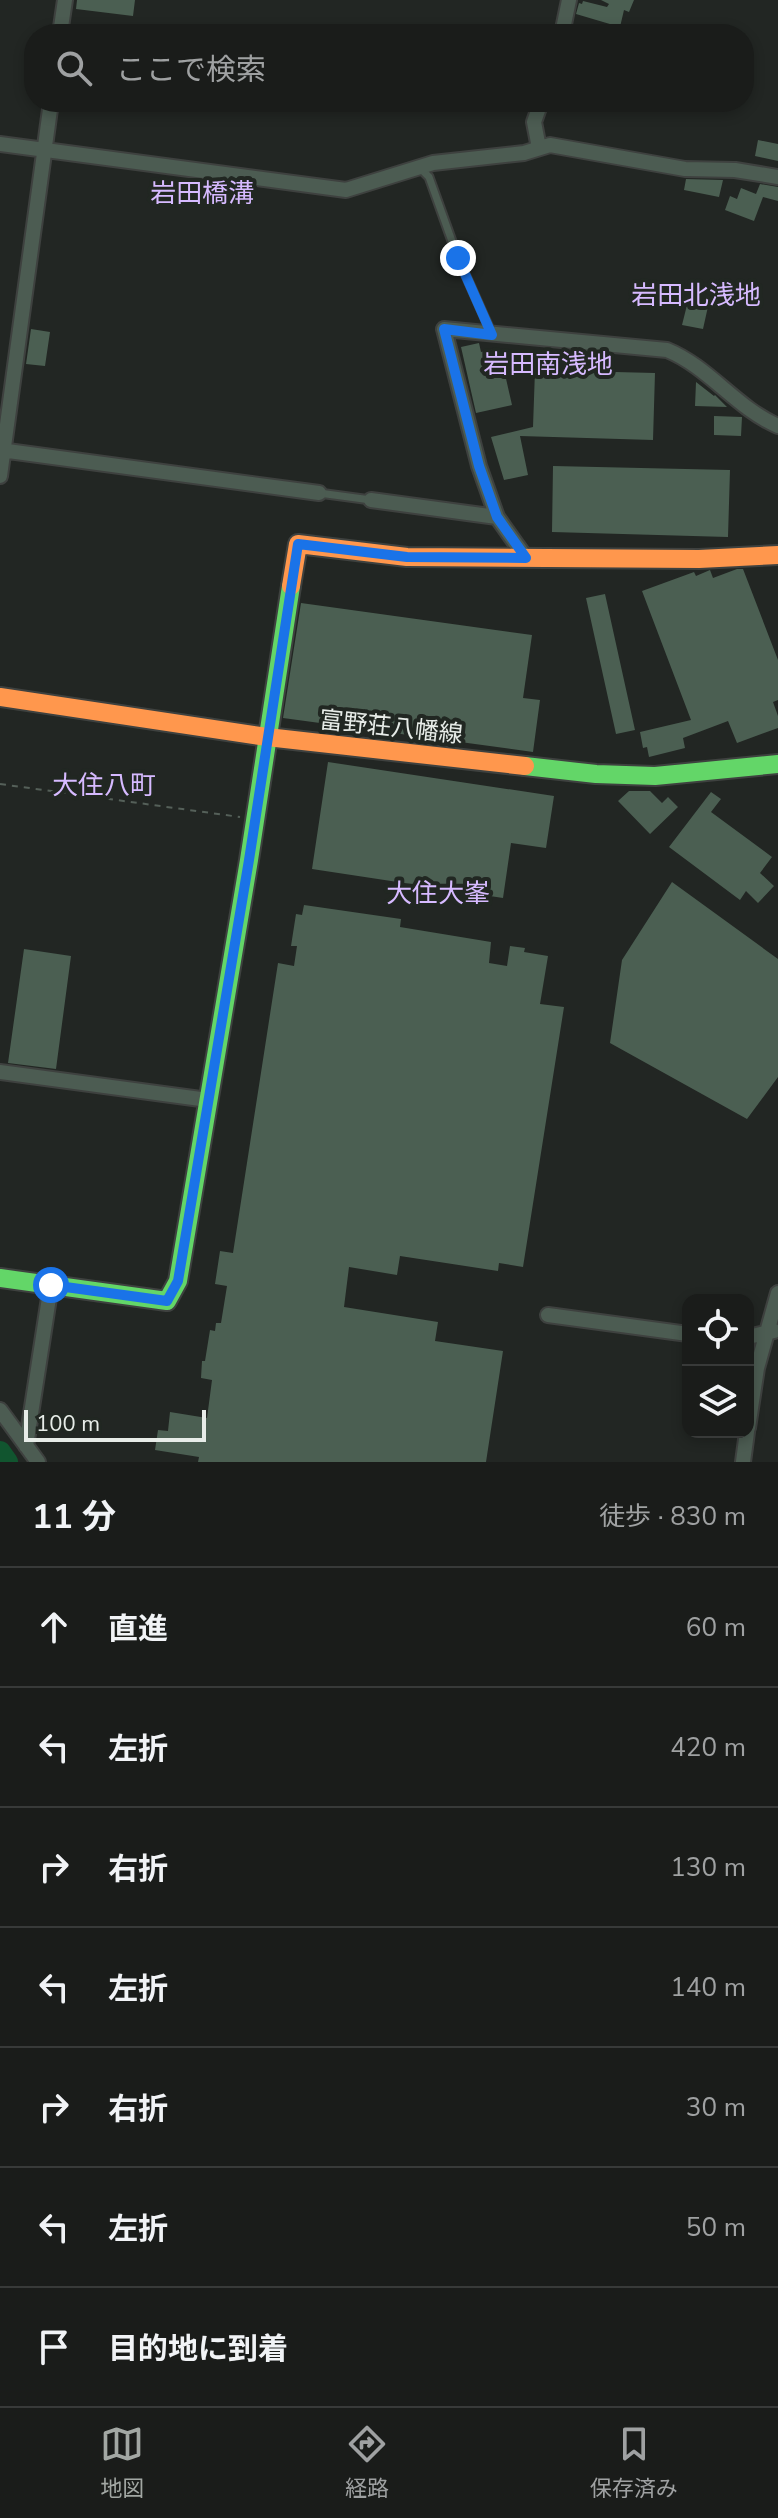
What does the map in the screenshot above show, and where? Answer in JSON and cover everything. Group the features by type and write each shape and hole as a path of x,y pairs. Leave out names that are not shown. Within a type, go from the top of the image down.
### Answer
{"street":[{"path":"61,24 65,0"},
{"path":"564,24 569,0"},
{"path":"0,476 50,112"},
{"path":"538,112 534,122 539,148"},
{"path":"0,144 346,190 418,167 524,153 550,145 685,169 735,170 778,177"},
{"path":"526,558 497,517 479,466 444,329 667,350 687,358 760,418 778,426"},
{"path":"2,450 319,493"},
{"path":"371,500 497,517"},
{"path":"0,1278 167,1301 178,1281 256,819 298,544 407,557 699,559 778,555"},
{"name":"富野荘八幡線","path":"0,697 267,737 596,774 655,776 778,764"},
{"path":"0,1072 208,1100"},
{"path":"26,1446 51,1285"},
{"path":"754,1389 757,1368 773,1331 778,1293"},
{"path":"548,1315 682,1333"},
{"path":"0,1410 38,1462"},
{"path":"743,1462 747,1438"}],"lane":[{"path":"418,167 429,177 458,258 492,335"},
{"path":"319,493 371,500"}],"path":[{"path":"0,784 256,819"}],"building":[{"path":"77,0 135,0 133,16 76,9"},
{"path":"601,0 634,0 629,12 624,10 621,24 576,14 579,3 583,1 607,7 609,4"},
{"path":"758,140 778,144 778,161 755,156"},
{"path":"686,179 723,180 719,197 684,190"},
{"path":"760,184 778,187 778,201 763,197 754,221 725,210 730,196 737,199 741,188 756,194"},
{"path":"689,297 709,302 703,329 682,325"},
{"path":"31,329 50,332 45,366 26,364"},
{"path":"479,343 481,352 499,348 512,405 476,413 461,347"},
{"path":"535,370 655,373 653,440 520,436 528,475 504,480 491,437 533,427"},
{"path":"696,382 715,395 727,407 695,406"},
{"path":"714,416 742,417 741,436 714,435"},
{"path":"553,466 730,470 728,537 552,532"},
{"path":"743,569 778,660 778,700 773,702 778,728 737,743 728,721 683,738 685,748 649,757 647,747 643,748 640,732 691,720 642,591 694,572 696,576 710,570 713,578"},
{"path":"605,594 635,730 616,734 586,598"},
{"path":"301,603 532,635 523,698 540,700 533,752 283,718"},
{"path":"328,762 554,796 546,848 511,843 503,898 312,869"},
{"path":"629,791 650,791 662,803 668,797 678,807 650,834 618,801"},
{"path":"711,792 721,799 711,812 772,857 760,873 774,886 758,903 746,891 740,900 669,847"},
{"path":"672,882 778,959 778,1077 747,1119 610,1043 622,960"},
{"path":"304,905 401,919 400,927 491,942 489,963 507,966 510,946 548,956 540,1004 564,1007 523,1267 499,1263 498,1271 400,1256 397,1275 349,1267 344,1307 438,1322 435,1341 503,1351 486,1462 198,1462 199,1457 155,1450 158,1430 168,1431 170,1412 207,1418 212,1380 201,1378 202,1361 205,1361 210,1330 215,1331 216,1323 221,1323 227,1286 215,1284 220,1251 233,1253 278,963 294,966 297,946 291,946 296,914 302,915"},
{"path":"24,949 71,956 56,1069 8,1063"}],"waterway":[{"path":"0,1452 7,1462"}],"traffic: fast":[{"path":"0,1278 167,1301 178,1281 249,860 291,586"},
{"path":"525,766 596,774 655,776 778,764"}],"traffic: slow":[{"path":"291,586 298,544 407,557 699,559 778,555"},
{"path":"0,697 267,737 525,766"}],"district":[{"name":"岩田橋溝","path":"202,193"},
{"name":"岩田北浅地","path":"696,295"},
{"name":"岩田南浅地","path":"548,364"},
{"name":"大住八町","path":"104,785"},
{"name":"大住大峯","path":"438,893"}],"route":[{"path":"51,1285 167,1301 178,1281 249,860 298,544 407,557 526,558 497,517 479,466 444,329 492,335 458,258"}]}
